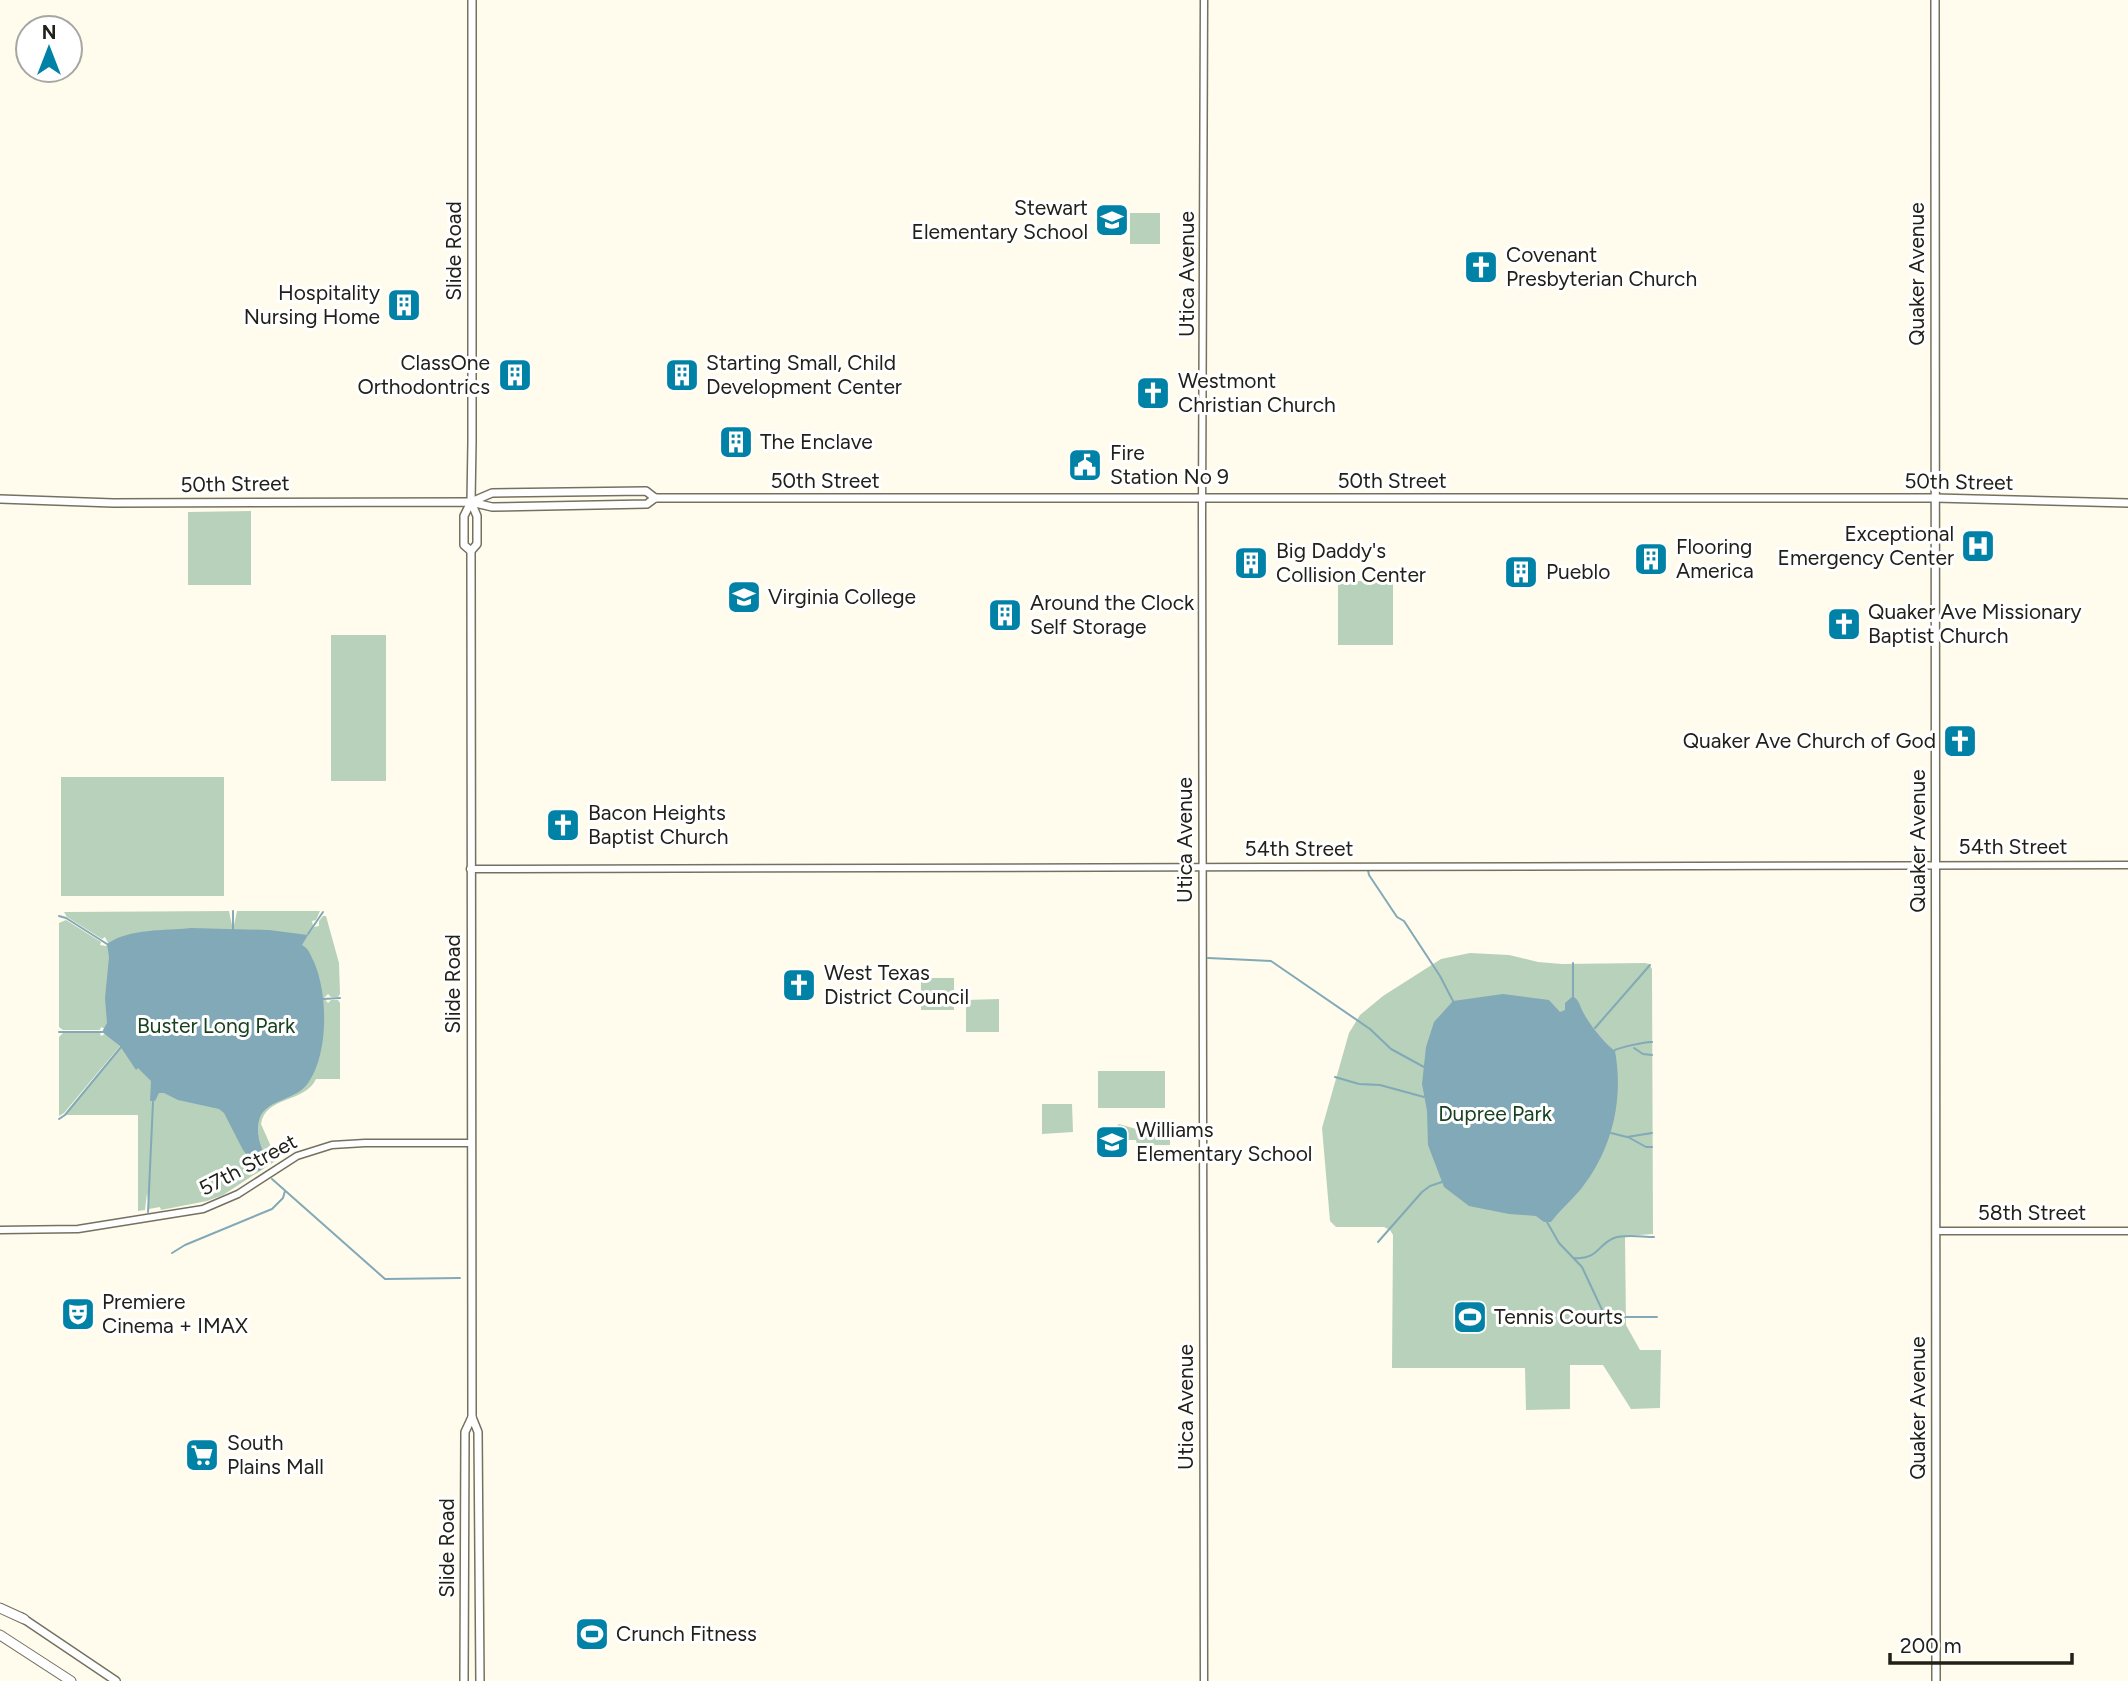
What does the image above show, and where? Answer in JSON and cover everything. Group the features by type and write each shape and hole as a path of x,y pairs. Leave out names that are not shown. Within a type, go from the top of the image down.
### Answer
{"highway":[{"path":"0,1608 24,1619"},
{"path":"0,1635 71,1681"}],"main road":[{"name":"Slide Road","path":"472,0 471,502 477,516 477,544 471,551 472,1417 478,1432 480,1681"},
{"name":"Quaker Avenue","path":"1935,0 1936,1681"},
{"name":"50th Street","path":"471,502 492,493 646,491 655,498"},
{"name":"50th Street","path":"0,499 113,503 471,502 492,507 647,504 655,498 1935,498 2128,503"},
{"name":"Slide Road","path":"471,502 464,516 464,545 471,551"},
{"name":"Slide Road","path":"464,1681 464,1432 472,1417"},
{"path":"0,1603 116,1681"}],"street":[{"name":"Utica Avenue","path":"1204,0 1204,1681"},
{"name":"54th Street","path":"470,869 2128,865"},
{"name":"57th Street","path":"0,1230 78,1229 203,1209 238,1194 296,1156 332,1145 471,1143"},
{"name":"58th Street","path":"1936,1231 2128,1231"}],"green space":[{"path":"1130,213 1160,213 1160,244 1130,244"},
{"path":"251,511 251,585 188,585 188,512"},
{"path":"1338,581 1393,581 1393,645 1338,645"},
{"path":"331,635 386,635 386,781 331,781"},
{"path":"61,777 224,777 224,896 61,896"},
{"name":"Buster Long Park","path":"229,911 233,930 237,911 320,911 316,920 312,921 309,934 314,927 319,926 323,916 326,916 339,963 340,994 338,997 331,997 328,994 324,998 328,1003 338,1000 340,1003 340,1079 316,1079 311,1087 277,1104 264,1115 261,1124 277,1160 223,1195 207,1201 161,1210 160,1207 149,1209 147,1193 145,1210 138,1211 138,1115 66,1115 120,1046 59,1116 59,1037 63,1033 100,1033 101,1036 105,1034 105,1029 63,1030 59,1027 59,923 66,920 101,942 100,945 106,946 108,943 105,937 102,939 67,917 64,912"},
{"name":"Dupree Park","path":"1470,953 1509,955 1562,964 1645,963 1652,969 1653,1234 1625,1236 1626,1325 1640,1350 1661,1350 1660,1408 1631,1409 1603,1365 1570,1365 1570,1409 1526,1410 1525,1368 1392,1368 1393,1235 1384,1227 1336,1227 1330,1221 1322,1128 1349,1033 1360,1015 1383,996 1441,959"},
{"path":"921,978 954,978 954,1010 921,1010"},
{"path":"999,999 999,1032 966,1032 966,1000"},
{"path":"1098,1071 1165,1071 1165,1108 1098,1108"},
{"path":"1042,1104 1072,1104 1073,1132 1042,1134"},
{"path":"1119,1124 1136,1129 1170,1129 1170,1145 1137,1145 1136,1140 1115,1140 1113,1129"}],"water":[{"path":"191,928 269,930 308,935 302,945 308,950 319,975 324,1006 320,1056 303,1089 269,1106 260,1117 258,1136 269,1164 259,1171 243,1150 224,1113 219,1109 178,1100 164,1093 159,1093 155,1101 150,1101 151,1081 138,1068 136,1070 120,1046 102,1032 107,1023 107,944 126,935"},
{"path":"1503,994 1549,1000 1560,1012 1565,1010 1565,1003 1573,996 1592,1027 1615,1051 1618,1088 1608,1141 1592,1174 1551,1222 1544,1222 1536,1216 1469,1206 1444,1187 1428,1145 1427,1111 1422,1084 1426,1047 1434,1022 1453,1001"}],"waterway":[{"path":"1368,870 1397,917 1404,921 1440,976 1453,1001"},
{"path":"233,911 233,930"},
{"path":"308,934 323,912"},
{"path":"59,916 107,944"},
{"path":"1208,958 1271,961 1370,1029 1391,1049 1424,1067"},
{"path":"1573,963 1573,996"},
{"path":"1595,1028 1650,965"},
{"path":"323,999 340,998"},
{"path":"59,1032 102,1032"},
{"path":"1615,1050 1652,1042"},
{"path":"59,1119 121,1047"},
{"path":"1634,1048 1643,1054 1652,1055"},
{"path":"1335,1077 1424,1097"},
{"path":"148,1212 153,1102"},
{"path":"1611,1133 1627,1137 1652,1133"},
{"path":"1628,1137 1646,1147 1652,1147"},
{"path":"272,1179 385,1279 460,1278"},
{"path":"1378,1242 1422,1192 1442,1182"},
{"path":"172,1253 272,1209 283,1198 285,1191"},
{"path":"1547,1222 1559,1243 1582,1267 1604,1314 1609,1317 1657,1317"},
{"path":"1574,1258 1588,1257 1614,1238 1654,1237"}],"place":[{"name":"Stewart Elementary School","path":"1112,220"},
{"name":"Covenant Presbyterian Church","path":"1481,267"},
{"name":"Hospitality Nursing Home","path":"404,305"},
{"name":"ClassOne Orthodontrics","path":"515,375"},
{"name":"Starting Small, Child Development Center","path":"682,375"},
{"name":"Westmont Christian Church","path":"1153,393"},
{"name":"The Enclave","path":"736,442"},
{"name":"Fire Station No 9","path":"1085,465"},
{"name":"Exceptional Emergency Center","path":"1978,546"},
{"name":"Flooring America","path":"1651,559"},
{"name":"Big Daddy's Collision Center","path":"1251,563"},
{"name":"Pueblo","path":"1521,572"},
{"name":"Virginia College","path":"744,597"},
{"name":"Around the Clock Self Storage","path":"1005,615"},
{"name":"Quaker Ave Missionary Baptist Church","path":"1844,624"},
{"name":"Quaker Ave Church of God","path":"1960,741"},
{"name":"Bacon Heights Baptist Church","path":"563,825"},
{"name":"West Texas District Council","path":"799,985"},
{"name":"Williams Elementary School","path":"1112,1142"},
{"name":"Premiere Cinema + IMAX","path":"78,1314"},
{"name":"Tennis Courts","path":"1470,1317"},
{"name":"South Plains Mall","path":"202,1455"},
{"name":"Crunch Fitness","path":"592,1634"}]}
